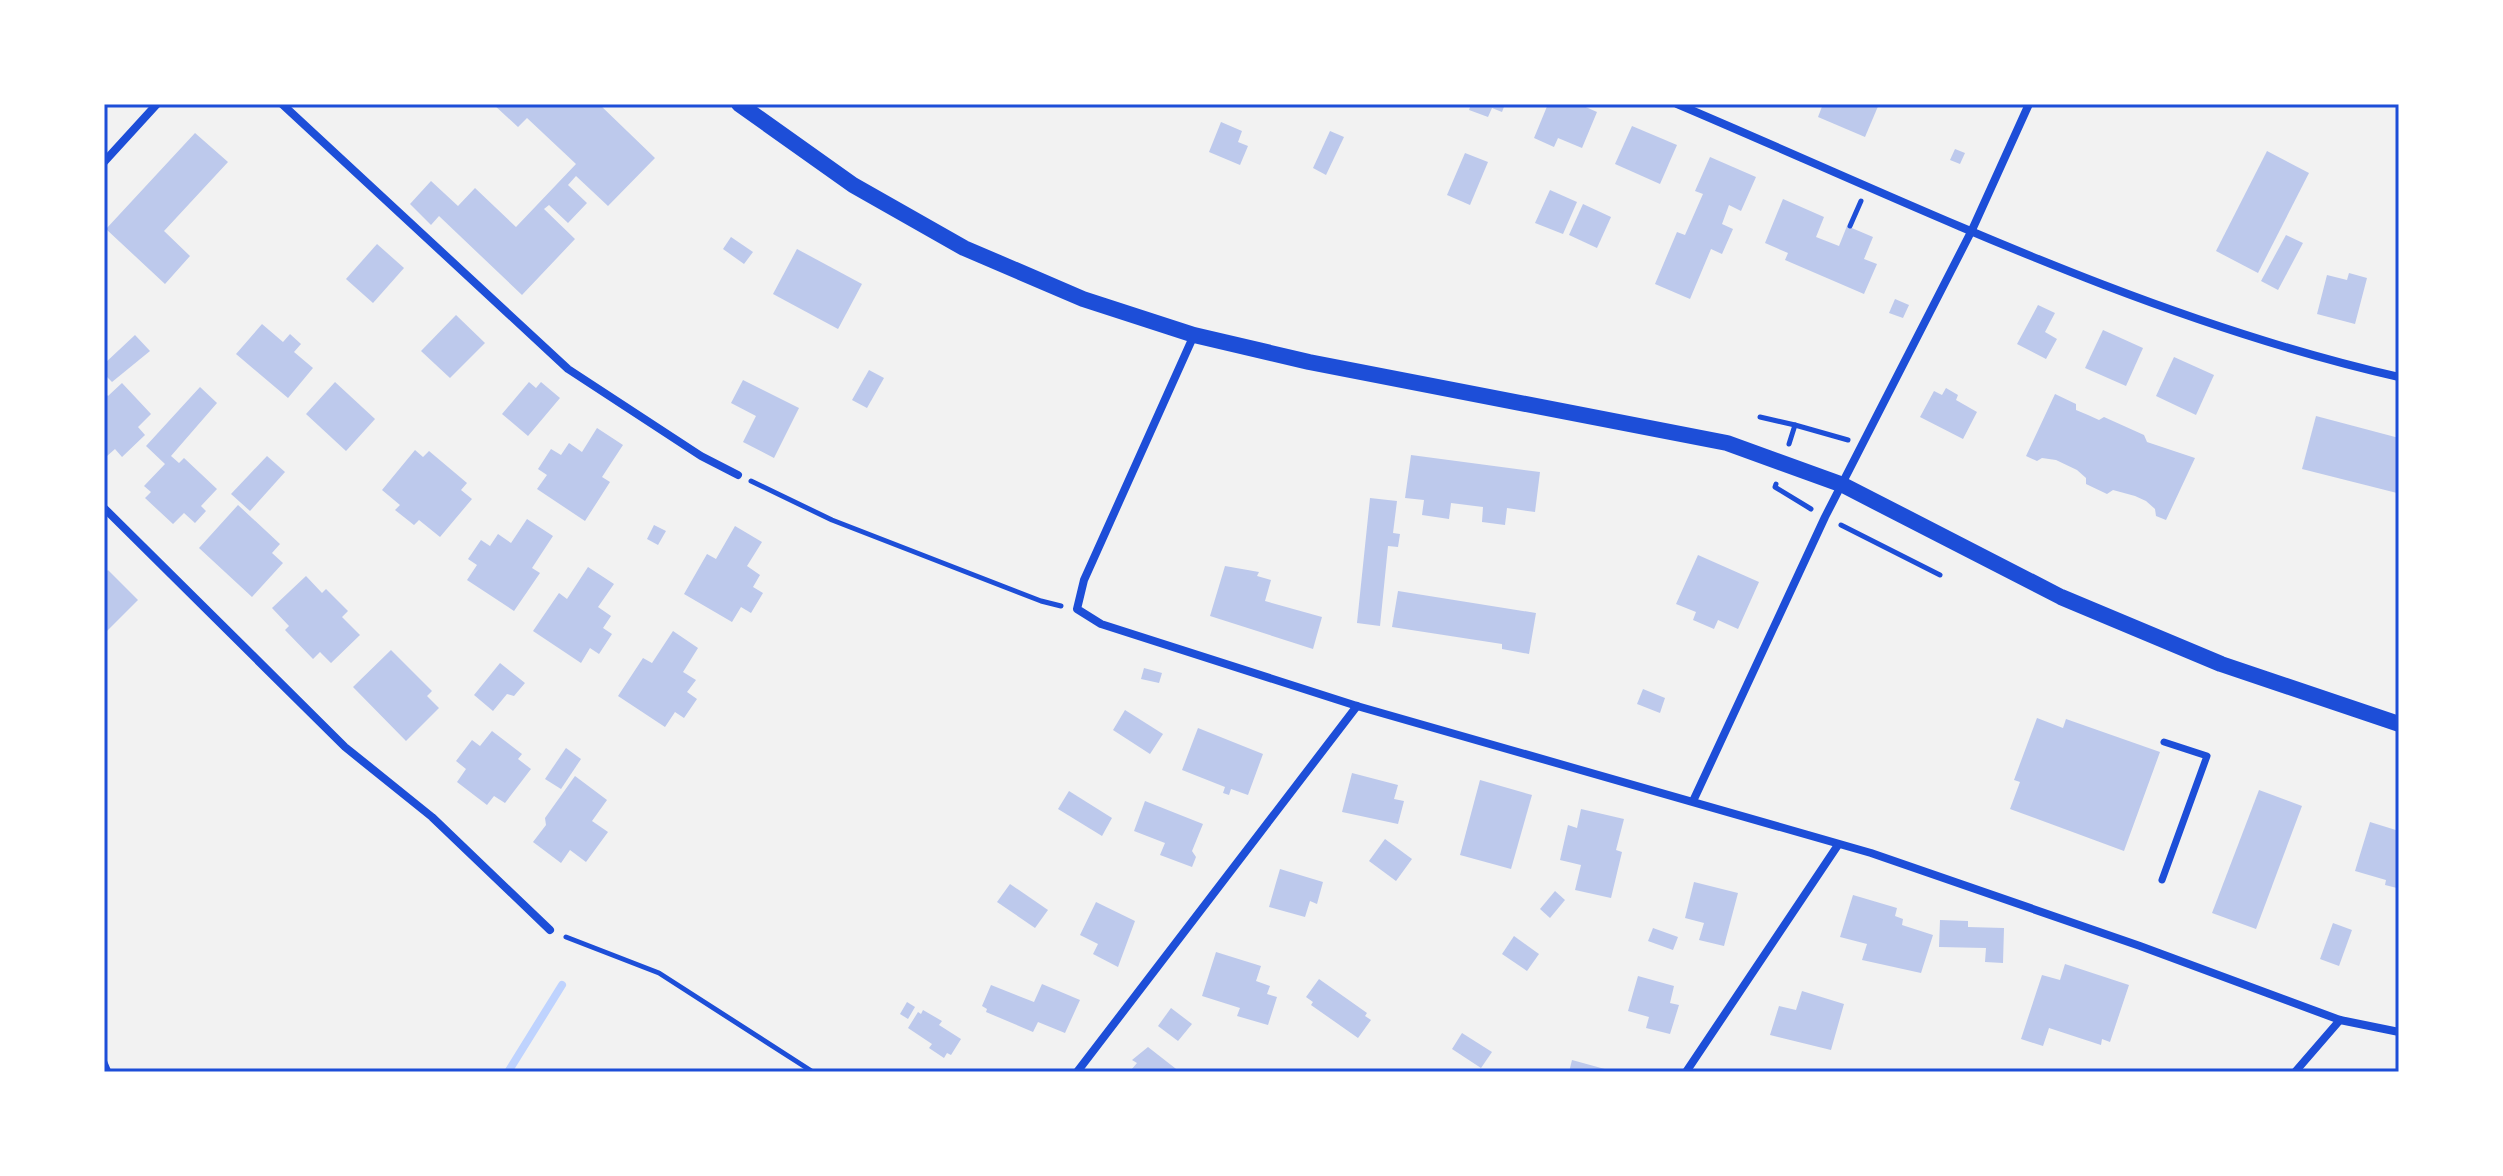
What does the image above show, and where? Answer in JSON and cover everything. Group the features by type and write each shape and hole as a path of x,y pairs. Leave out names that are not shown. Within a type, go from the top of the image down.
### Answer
{"main road":[{"path":"739,104 853,185 964,248 1083,299 1194,335 1309,362 1727,443 1843,485 2061,597 2221,664 2399,724"}],"street":[{"path":"104,162 157,104"},
{"path":"282,104 568,369 701,456 738,475"},
{"path":"1677,104 2147,301 2248,335 2399,377"},
{"path":"1694,799 1843,485 1972,230 2029,104"},
{"path":"1194,335 1084,580 1077,609 1101,624 1357,706 1694,799 1871,853 2140,946 2340,1020 2399,1032"},
{"path":"104,508 345,747 432,817 550,930"},
{"path":"1077,1072 1357,706"},
{"path":"2162,880 2207,756 2164,742"},
{"path":"1686,1072 1838,845"},
{"path":"2295,1072 2340,1020"}],"path":[{"path":"1760,417 1795,425"},
{"path":"738,475 832,520 1041,601 1077,609"},
{"path":"550,930 659,973 813,1072"},
{"path":"104,1060 109,1072"}],"building":[{"path":"493,104 599,104 655,158 608,206 576,176 568,185 587,203 568,223 549,205 544,209 575,239 522,295 439,216 431,225 410,204 431,181 458,206 475,188 516,227 576,164 527,118 518,127"},
{"path":"1471,104 1505,104 1502,112 1492,108 1488,117 1469,110"},
{"path":"1548,104 1579,104 1597,112 1582,148 1558,138 1554,147 1534,138"},
{"path":"1823,104 1879,104 1865,137 1818,117"},
{"path":"1221,122 1242,131 1238,142 1248,146 1240,165 1209,152"},
{"path":"1632,126 1677,145 1660,184 1615,164"},
{"path":"1330,131 1344,137 1326,175 1313,168"},
{"path":"195,133 228,162 164,231 190,256 165,284 106,229"},
{"path":"1955,149 1965,153 1960,164 1950,160"},
{"path":"2267,151 2309,173 2258,273 2216,251"},
{"path":"1465,153 1488,162 1470,205 1447,195"},
{"path":"1710,157 1756,177 1741,211 1729,205 1722,224 1733,229 1722,254 1711,249 1690,299 1655,284 1677,232 1685,235 1703,194 1695,191"},
{"path":"1550,190 1577,202 1563,234 1535,223"},
{"path":"1783,199 1824,217 1816,237 1839,246 1847,226 1873,237 1864,259 1877,264 1864,294 1785,260 1788,253 1765,243"},
{"path":"1583,204 1611,217 1597,248 1569,235"},
{"path":"2286,235 2303,243 2278,290 2261,281"},
{"path":"731,237 753,252 744,264 723,249"},
{"path":"377,244 404,268 373,303 346,279"},
{"path":"797,249 862,284 838,329 773,294"},
{"path":"2349,273 2367,278 2355,324 2317,314 2327,275 2347,280"},
{"path":"1895,299 1909,305 1903,318 1889,313"},
{"path":"2038,305 2055,313 2045,332 2057,339 2046,359 2017,344"},
{"path":"456,315 485,343 450,378 421,351"},
{"path":"262,324 283,342 290,334 301,344 294,352 313,368 288,398 236,354"},
{"path":"2103,330 2143,348 2126,386 2085,368"},
{"path":"135,335 150,351 112,382 104,374 104,364"},
{"path":"2174,357 2214,375 2196,415 2156,396"},
{"path":"869,370 884,378 867,408 852,400"},
{"path":"743,380 799,408 774,458 743,442 756,416 731,403"},
{"path":"335,382 375,419 346,451 306,414"},
{"path":"529,382 536,388 541,382 560,398 528,436 502,414"},
{"path":"122,383 151,414 138,427 145,435 122,457 115,449 107,456 104,452 104,392 108,396"},
{"path":"200,387 217,403 171,456 179,463 184,458 217,489 201,506 206,511 195,523 184,513 173,524 145,498 151,492 144,486 165,464 146,446"},
{"path":"1946,388 1958,395 1956,400 1977,412 1963,439 1920,417 1934,391 1942,395"},
{"path":"2055,394 2076,404 2076,410 2099,420 2104,417 2144,435 2147,442 2195,458 2166,520 2156,516 2155,509 2146,501 2113,490 2107,494 2086,484 2086,478 2077,470 2056,460 2042,458 2037,461 2026,456"},
{"path":"2316,416 2399,438 2397,493 2302,469"},
{"path":"597,428 623,445 602,477 610,482 585,521 537,489 547,475 538,469 551,449 561,455 569,443 582,452"},
{"path":"415,450 423,457 429,451 467,483 461,490 472,499 440,537 419,520 414,525 395,510 400,505 382,490"},
{"path":"1411,455 1540,472 1535,512 1507,508 1505,525 1482,522 1483,507 1451,503 1449,519 1422,515 1424,500 1405,498"},
{"path":"267,456 285,472 250,511 231,494"},
{"path":"1370,498 1397,501 1393,533 1400,534 1398,547 1388,546 1380,626 1357,623"},
{"path":"238,505 280,544 272,553 283,563 252,597 199,548"},
{"path":"527,519 553,536 532,568 540,573 514,611 467,580 477,565 468,559 481,540 490,546 498,534 511,543"},
{"path":"654,525 666,531 658,545 647,539"},
{"path":"735,526 762,542 747,566 760,575 753,587 763,593 751,613 741,607 732,622 684,594 707,554 716,559"},
{"path":"1698,555 1759,582 1738,629 1718,620 1714,629 1693,620 1696,612 1676,604"},
{"path":"1225,566 1259,572 1257,576 1271,580 1265,601 1322,617 1313,649 1210,616"},
{"path":"588,567 614,584 598,607 611,616 603,628 612,634 599,654 590,648 581,663 533,631 559,593 567,599"},
{"path":"108,570 138,600 107,631 104,627 104,574"},
{"path":"306,576 322,593 326,589 348,611 342,617 360,635 331,663 320,652 313,659 285,630 289,626 272,608"},
{"path":"1398,591 1536,613 1529,654 1502,649 1502,644 1392,627"},
{"path":"673,631 698,648 683,672 696,680 687,692 697,699 684,718 675,712 665,727 618,696 643,658 652,663"},
{"path":"391,650 432,691 427,696 439,708 406,741 353,687"},
{"path":"500,663 525,683 514,696 507,694 493,711 474,695"},
{"path":"1144,668 1162,673 1159,683 1141,679"},
{"path":"1643,689 1665,698 1660,713 1637,704"},
{"path":"1125,710 1163,734 1150,754 1113,730"},
{"path":"2037,718 2063,728 2066,719 2160,752 2124,851 2010,809 2020,782 2014,780"},
{"path":"1198,728 1263,754 1248,795 1231,789 1229,795 1223,793 1225,787 1182,770"},
{"path":"492,731 522,754 518,759 531,769 505,803 494,796 487,805 457,782 466,769 456,761 472,740 480,746"},
{"path":"566,748 581,759 561,789 545,779"},
{"path":"1352,773 1398,785 1394,799 1404,801 1398,824 1342,812"},
{"path":"575,776 607,800 592,821 608,832 586,862 570,850 561,863 533,842 546,825 545,818"},
{"path":"1480,780 1532,795 1511,869 1460,855"},
{"path":"2259,790 2302,806 2256,929 2212,913"},
{"path":"1069,791 1112,818 1102,836 1058,809"},
{"path":"1145,801 1203,824 1192,851 1196,857 1192,867 1160,855 1165,843 1134,831"},
{"path":"1581,809 1624,819 1616,850 1622,852 1611,898 1575,890 1581,865 1560,860 1568,825 1577,828"},
{"path":"2370,822 2399,831 2397,888 2385,885 2386,880 2355,871"},
{"path":"1385,839 1412,859 1396,881 1369,861"},
{"path":"1280,869 1323,882 1317,904 1310,901 1305,917 1269,907"},
{"path":"1694,882 1738,893 1724,946 1699,940 1704,923 1685,918"},
{"path":"1010,884 1048,910 1035,928 997,902"},
{"path":"1555,891 1565,900 1550,918 1540,909"},
{"path":"1853,895 1897,908 1895,916 1903,919 1902,925 1933,935 1921,973 1862,960 1867,944 1840,937"},
{"path":"1096,902 1135,921 1118,967 1093,954 1098,944 1080,935"},
{"path":"1940,920 1968,921 1968,927 2004,928 2003,963 1985,962 1986,948 1939,947"},
{"path":"2333,923 2352,930 2339,966 2320,959"},
{"path":"1653,928 1678,937 1673,950 1648,941"},
{"path":"1514,936 1539,954 1527,971 1502,954"},
{"path":"1216,952 1261,966 1256,981 1270,986 1267,994 1277,997 1268,1025 1237,1016 1240,1008 1202,996"},
{"path":"2065,964 2129,985 2110,1042 2102,1039 2101,1045 2049,1028 2043,1046 2021,1039 2042,975 2060,980"},
{"path":"1638,976 1674,986 1670,1003 1679,1005 1670,1034 1646,1028 1649,1017 1628,1011"},
{"path":"1319,979 1367,1013 1365,1016 1371,1020 1358,1038 1311,1005 1313,1002 1306,997"},
{"path":"1042,984 1080,1000 1065,1033 1038,1022 1033,1032 986,1012 987,1009 982,1006 991,985 1034,1002"},
{"path":"1802,991 1844,1004 1831,1050 1770,1035 1779,1006 1796,1010"},
{"path":"907,1002 915,1007 908,1019 900,1014"},
{"path":"1171,1008 1192,1024 1178,1041 1158,1026"},
{"path":"923,1010 942,1021 939,1025 961,1039 951,1055 947,1053 944,1058 929,1048 932,1044 908,1028 918,1012 921,1014"},
{"path":"1462,1033 1492,1052 1481,1068 1452,1049"},
{"path":"1148,1047 1180,1072 1131,1070 1137,1063 1132,1060"},
{"path":"1572,1060 1612,1071 1612,1072 1569,1072"}],"waterway":[{"path":"508,1072 562,985"}]}
